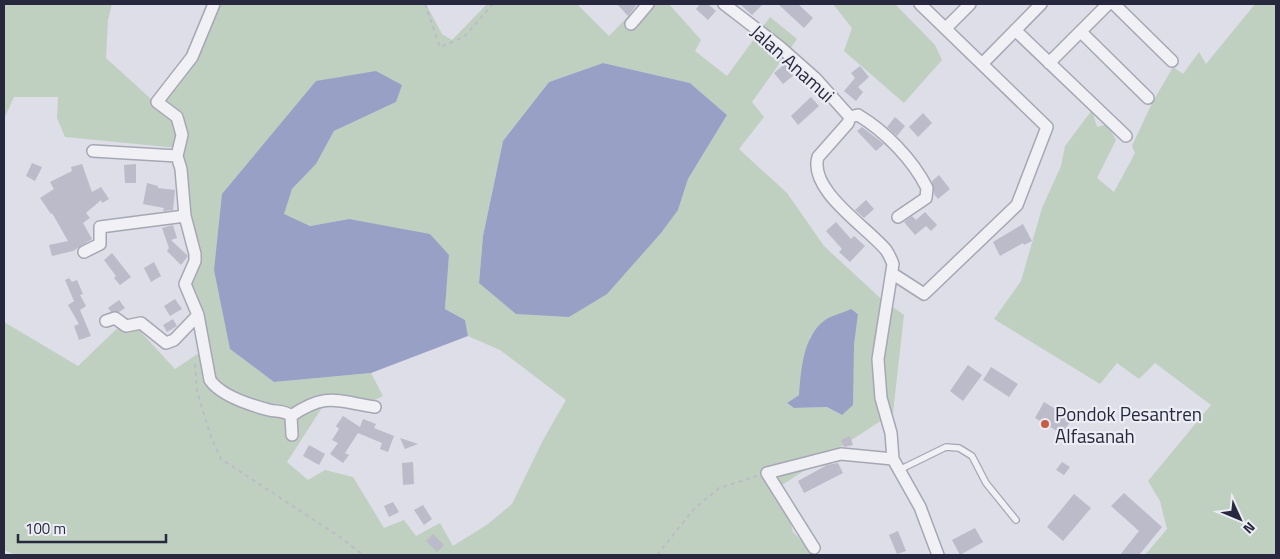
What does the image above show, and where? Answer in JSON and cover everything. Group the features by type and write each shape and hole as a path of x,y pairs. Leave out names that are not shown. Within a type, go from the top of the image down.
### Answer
{"street":[{"path":"214,4 192,56 158,98 160,105 177,117 182,135 177,156 182,169 185,216 195,254 195,261 185,284 198,315 210,380 214,386 239,400 269,410 286,412 291,416 292,435"},
{"path":"631,24 648,4"},
{"name":"Jalan Anamui","path":"724,4 780,47 815,78 850,117 848,123 818,157 816,164 818,177 851,219 886,250 893,264 893,274 878,359 881,398 891,433 893,459"},
{"path":"893,274 924,294 1017,205 1047,127 920,4"},
{"path":"946,28 970,4"},
{"path":"982,64 1040,4"},
{"path":"1049,63 1108,4"},
{"path":"1114,4 1172,61"},
{"path":"1015,30 1126,136"},
{"path":"1080,32 1148,98"},
{"path":"850,117 858,115 871,122 906,158 927,188 926,198 898,217"},
{"path":"92,151 177,156"},
{"path":"84,252 100,244 100,227 185,216"},
{"path":"106,321 115,318 126,326 141,323 166,343 174,340 198,315"},
{"path":"291,416 310,403 324,399 376,407"},
{"path":"814,548 767,473 841,454 893,459 901,469 920,507 938,555"}],"lane":[{"path":"901,469 946,447 959,448 972,456 986,482 1016,520"}],"path":[{"path":"425,4 440,47 464,37 493,4"},
{"path":"196,361 197,391 211,437 221,459 340,537 363,555"},
{"path":"657,555 694,508 719,488 767,473"}],"green space":[{"path":"4,4 112,4 108,20 106,58 151,99 187,56 210,4 426,4 442,34 452,40 487,4 577,4 609,36 640,4 669,4 701,40 695,51 727,76 770,17 797,39 752,102 764,117 739,149 787,193 824,246 878,296 904,315 893,413 782,485 793,532 816,555 16,555 4,550 4,322 78,366 128,318 175,369 202,351 199,313 181,283 196,258 178,148 65,137 57,118 58,97 14,97 4,119","holes":["603,63 690,83 727,115 688,179 678,210 479,283 483,236 503,141 549,82","316,81 396,102 334,131 316,164 292,189 283,214 310,226 349,219 449,255 445,309 465,320 468,336 500,350 566,400 542,442 512,504 488,524 453,546 440,523 416,536 404,520 384,528 353,477 325,470 308,480 287,462 325,403 358,408 383,396 371,373 274,382 230,349","850,310 858,313 842,415 827,407 794,408 787,403 799,395 810,337 825,320"]},
{"path":"833,4 895,4 935,45 942,60 904,103 844,51 852,28"},
{"path":"1255,4 1276,4 1276,555 1145,555 1167,529 1160,501 1148,481 1211,405 1155,363 1139,379 1117,363 1100,384 994,319 1021,281 1042,208 1061,166 1065,146 1092,110 1097,127 1107,124 1116,140 1097,178 1114,192 1135,153 1132,146 1152,103 1173,67 1183,74 1199,52 1206,64"}],"water":[{"path":"603,63 690,83 727,115 688,179 678,210 661,233 607,294 569,317 516,314 479,283 483,236 503,141 549,82"},
{"path":"376,71 402,85 396,102 334,131 316,164 292,189 284,214 310,226 349,219 430,234 449,255 445,309 465,320 468,336 371,373 274,382 230,349 214,270 222,194 316,81"},
{"path":"851,309 858,314 854,344 853,405 842,415 827,407 794,408 787,403 799,395 804,354 812,335 825,320"}],"building":[{"path":"617,4 634,4 636,6 628,16"},
{"path":"700,4 708,4 716,11 708,20 696,9"},
{"path":"740,4 763,4 752,15"},
{"path":"778,4 798,4 813,18 804,28"},
{"path":"785,64 794,75 783,84 774,73"},
{"path":"860,66 869,77 858,87 863,92 856,101 844,91 855,78 851,73"},
{"path":"811,97 819,106 798,125 791,116"},
{"path":"923,113 932,123 918,137 909,127"},
{"path":"895,117 905,126 897,136 887,127"},
{"path":"862,127 884,144 876,151 857,131"},
{"path":"32,163 42,167 35,181 26,176"},
{"path":"82,164 92,192 101,187 109,199 102,203 101,200 86,213 90,218 83,223 92,239 73,251 52,256 49,245 68,241 52,213 40,198 54,189 50,182 72,171 71,167"},
{"path":"136,164 136,183 125,183 124,165"},
{"path":"939,175 950,189 938,199 934,194 932,181"},
{"path":"147,183 158,186 158,188 175,190 173,210 163,211 164,208 143,204"},
{"path":"866,200 874,209 864,218 855,210"},
{"path":"925,212 937,225 931,231 926,226 915,235 904,222 912,216 916,220"},
{"path":"836,222 851,239 854,236 865,246 850,262 839,252 842,249 826,231"},
{"path":"1023,224 1032,241 1024,245 1023,243 1000,256 993,242"},
{"path":"173,225 177,238 171,240 188,256 181,265 167,251 169,248 162,228"},
{"path":"112,253 131,277 120,285 104,260"},
{"path":"154,262 161,276 151,282 144,268"},
{"path":"69,278 72,282 77,280 83,294 80,295 86,306 80,310 91,336 79,340 74,326 79,324 68,305 74,301 65,280"},
{"path":"175,299 182,309 170,316 164,306"},
{"path":"119,300 125,308 119,312 111,312 108,308"},
{"path":"173,319 177,326 167,332 163,325"},
{"path":"968,365 982,375 963,401 950,391"},
{"path":"991,367 1018,384 1009,397 983,380"},
{"path":"1044,402 1072,419 1062,434 1035,418"},
{"path":"343,416 360,427 363,419 376,424 374,428 394,436 388,452 380,449 382,443 358,433 345,453 349,455 343,463 330,454 338,443 332,440 339,429 336,426"},
{"path":"850,436 853,445 844,447 841,440"},
{"path":"400,438 418,444 405,449"},
{"path":"309,445 325,454 319,465 303,456"},
{"path":"413,462 414,484 403,485 402,463"},
{"path":"1062,462 1070,467 1064,475 1056,470"},
{"path":"838,463 843,473 804,493 798,481 827,465"},
{"path":"1124,493 1162,527 1139,555 1120,555 1139,531 1111,506"},
{"path":"1074,494 1091,508 1063,541 1047,527"},
{"path":"393,502 399,512 389,517 384,506"},
{"path":"423,505 432,519 424,525 414,510"},
{"path":"975,528 983,542 960,555 952,540"},
{"path":"898,531 906,551 897,554 889,535"},
{"path":"433,534 444,545 437,552 426,541"}],"place":[{"name":"Pondok Pesantren Alfasanah","path":"1045,424"}]}
